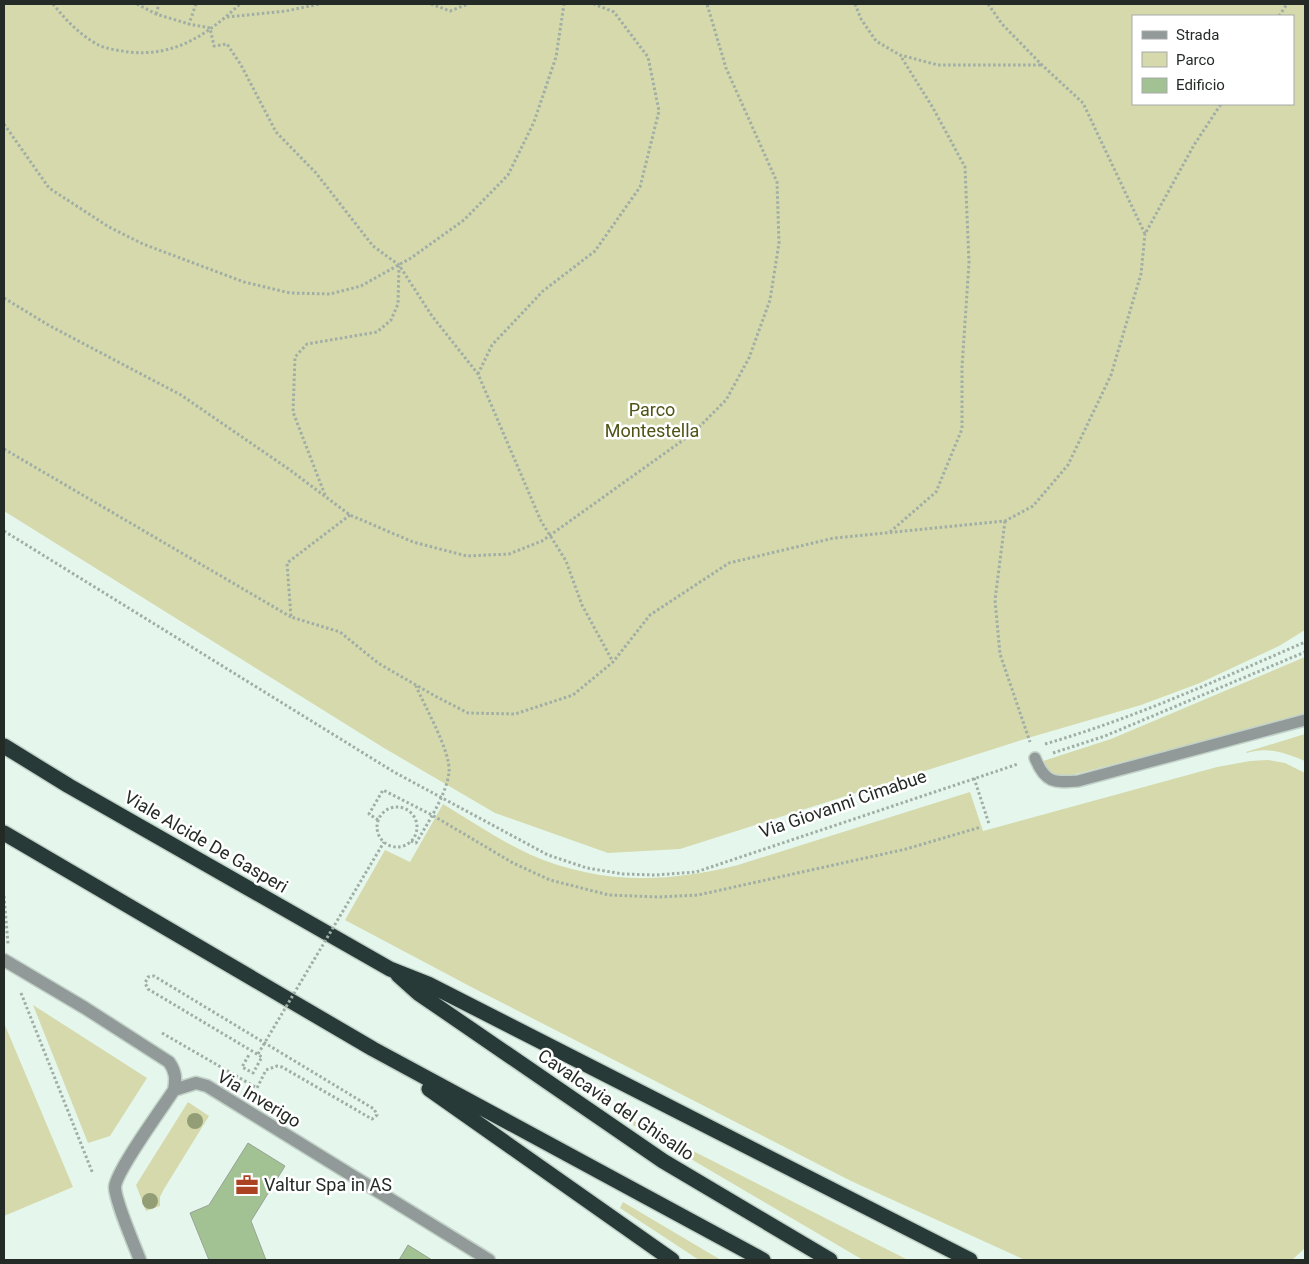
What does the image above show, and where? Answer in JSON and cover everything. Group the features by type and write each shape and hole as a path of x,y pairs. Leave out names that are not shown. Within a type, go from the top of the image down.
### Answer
{"highway":[{"name":"Viale Alcide De Gasperi","path":"4,746 78,791 390,969"},
{"path":"4,833 373,1049 763,1260"},
{"name":"Cavalcavia del Ghisallo","path":"390,969 418,993 662,1161 830,1260"},
{"path":"390,969 428,984 970,1260"},
{"path":"373,1049 672,1260"}],"street":[{"path":"4,960 170,1062 175,1069 174,1090 122,1170 115,1186 118,1201 140,1260"},
{"name":"Via Inverigo","path":"174,1090 196,1083 207,1086 488,1260"}],"lane":[{"path":"1033,753 1040,772 1047,778 1060,782 1078,781 1305,720"}],"path":[{"path":"53,4 78,32 97,44 119,51 146,54 175,48 190,42 240,4"},
{"path":"137,4 156,14 210,28"},
{"path":"156,14 159,4"},
{"path":"189,24 196,4"},
{"path":"226,16 286,11 320,4"},
{"path":"431,4 450,11 468,4"},
{"path":"4,124 49,188 109,227 189,263 244,282 290,293 330,294 362,286 412,258 464,220 508,175 534,122 556,57 564,4"},
{"path":"478,374 492,345 543,291 595,250 640,187 659,111 648,57 614,12 594,4"},
{"path":"4,298 50,326 180,395 290,470 350,515 413,542 467,556 509,554 542,541 693,433 726,400 749,358 770,300 779,244 777,182 726,68 707,4"},
{"path":"855,4 861,19 876,41 900,55 938,65 1042,65"},
{"path":"988,4 1002,24 1083,103 1145,234"},
{"path":"1280,15 1287,4"},
{"path":"210,28 214,46 227,44 246,74 276,132 316,173 373,246 399,266 432,316 478,374 541,521 566,560 582,605 612,662"},
{"path":"890,532 936,492 962,429 962,367 969,263 965,167 933,108 900,55"},
{"path":"4,449 291,617 340,632 378,663 416,686 468,713 515,714 573,695 612,662 650,615 729,563 834,538 1005,522 1034,506 1068,465 1111,375 1141,274 1145,234 1194,145 1220,105"},
{"path":"325,496 293,412 295,357 307,344 377,332 391,320 398,304 399,266"},
{"path":"291,617 287,563 350,515"},
{"path":"1005,522 995,600 1000,654 1033,753"},
{"name":"Via Giovanni Cimabue","path":"4,531 394,772 548,855 587,868 623,874 656,875 696,872 974,778 1033,753"},
{"path":"1033,753 1069,737 1146,710 1305,642"},
{"path":"1033,753 1105,736 1305,652"},
{"path":"412,841 416,843 442,797 450,772 445,748 416,686"},
{"path":"974,778 989,824"},
{"path":"378,820 368,814 383,790 432,815 513,863 550,880 609,895 659,897 698,895 836,865 906,848 981,826"},
{"path":"401,807 411,812 416,821 417,829 412,841 404,846 392,846 384,842 376,828 382,812 389,808 401,807"},
{"path":"258,1054 384,842"},
{"path":"4,896 9,942"},
{"path":"250,1053 242,1067 253,1073 262,1057 148,989 145,983 148,976 154,976 374,1109 377,1115 372,1120 282,1067 277,1066 266,1070 256,1088"},
{"path":"16,990 22,994 93,1174"}],"green space":[{"name":"Parco Montestella","path":"4,4 1305,4 1305,630 1279,646 1200,683 1141,705 1028,738 680,849 608,853 495,813 384,748 4,511"},
{"path":"1305,657 1305,715 1068,776 1052,773 1040,762 1111,739"},
{"path":"1305,734 1305,761 1276,751 1246,752"},
{"path":"1268,760 1285,763 1305,773 1305,1248 1292,1260 1025,1260 851,1181 475,989 345,920 385,850 410,862 443,804 507,843 555,864 607,876 659,878 711,871 738,865 970,792 983,831 1217,767"},
{"path":"33,1005 147,1078 110,1136 88,1143"},
{"path":"4,1023 73,1187 4,1216"},
{"path":"188,1102 209,1116 164,1189 160,1197 160,1206 146,1211 136,1185"},
{"path":"634,1121 908,1260 863,1260 633,1125"},
{"path":"623,1202 721,1260 699,1260 620,1208"}],"building":[{"name":"Valtur Spa in AS","path":"248,1143 285,1166 251,1221 266,1260 209,1260 190,1213 209,1205"},
{"path":"408,1245 432,1260 399,1260"}],"place":[{"name":"Valtur Spa in AS","path":"247,1185"}]}
